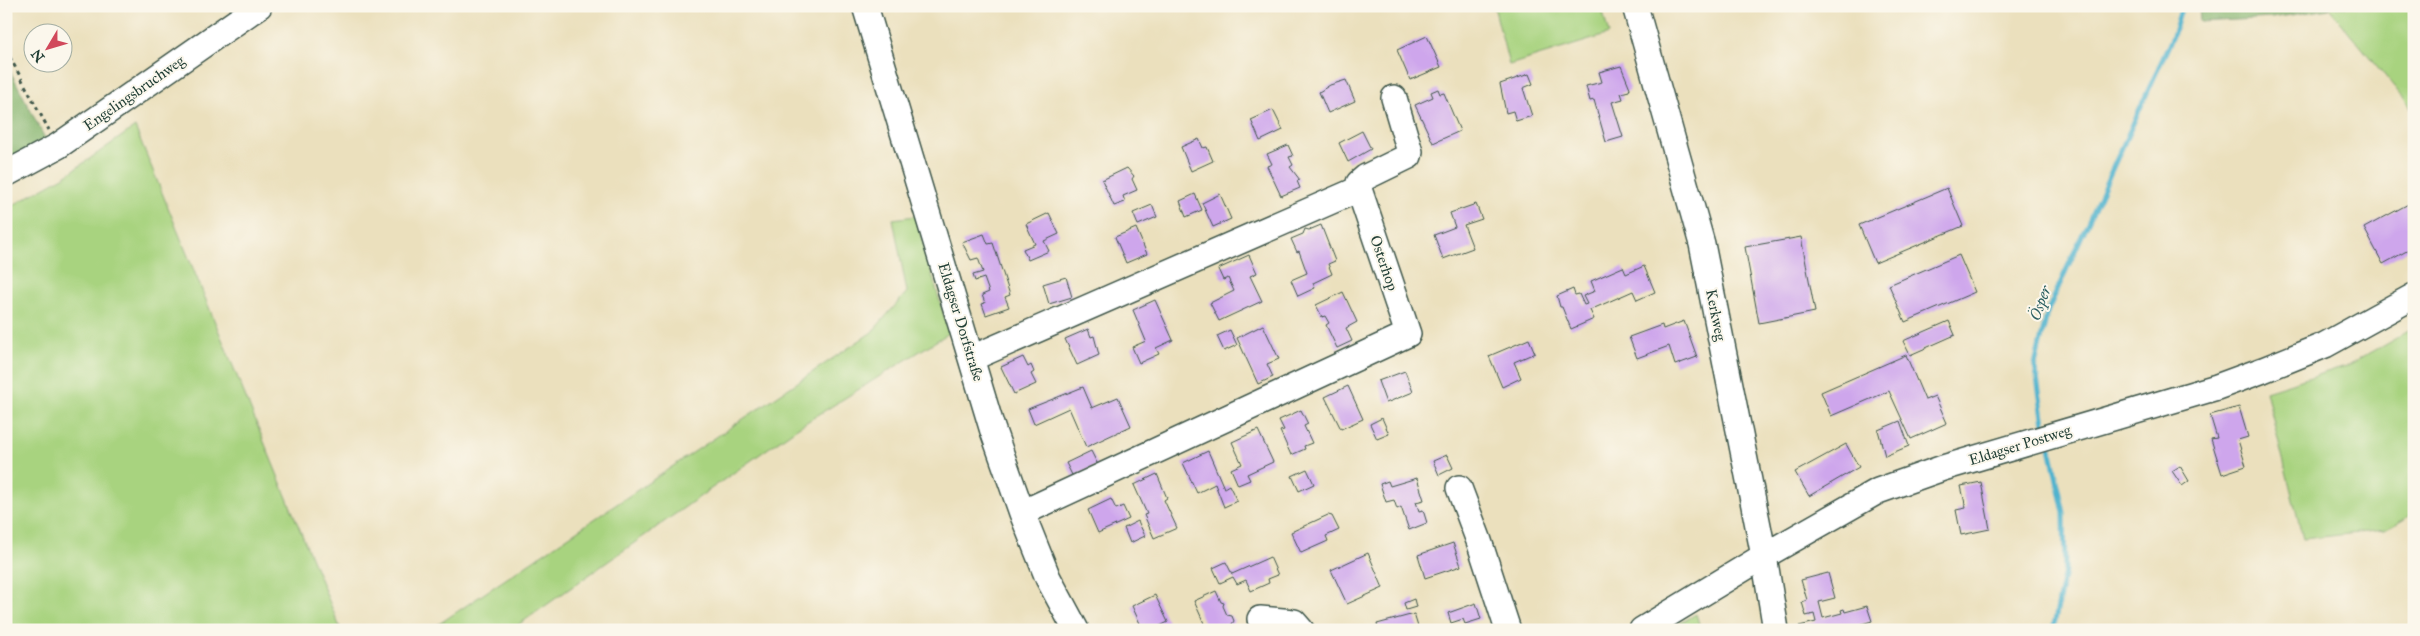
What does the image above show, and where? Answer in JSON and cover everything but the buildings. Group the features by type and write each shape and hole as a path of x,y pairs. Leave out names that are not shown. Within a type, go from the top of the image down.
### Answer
{"street":[{"name":"Engelingsbruchweg","path":"6,174 58,146 259,6"},
{"name":"Eldagser Dorfstraße","path":"865,6 992,428 1048,578 1076,630"},
{"name":"Kerkweg","path":"1635,6 1702,244 1764,556 1776,630"},
{"path":"972,358 1359,189 1359,183 1366,177 1409,156 1410,152 1394,98"},
{"name":"Osterhop","path":"1022,512 1408,334 1359,189"},
{"name":"Eldagser Postweg","path":"1642,630 1764,556 1878,491 1943,468 2217,387 2325,345 2414,296"},
{"path":"1459,488 1479,541 1508,630"},
{"path":"1260,619 1294,622 1302,630"}],"path":[{"path":"6,50 58,146"}],"green space":[{"path":"1494,6 1601,6 1609,34 1509,65"},
{"path":"2199,6 2328,6 2329,9 2272,18 2200,22"},
{"path":"2329,6 2414,6 2414,111 2330,9"},
{"path":"6,63 49,146 6,168"},
{"path":"135,127 341,630 6,630 6,209 65,176"},
{"path":"915,216 949,333 797,428 511,630 430,630 872,332 907,292 893,219"},
{"path":"2414,328 2414,514 2385,530 2303,539 2266,391 2349,365"},
{"path":"1696,614 1701,630 1668,630"}],"waterway":[{"name":"Ösper","path":"2045,430 2035,365 2048,310 2173,36 2182,6"},
{"name":"Ösper","path":"2049,443 2064,513 2065,571 2053,630"}]}
